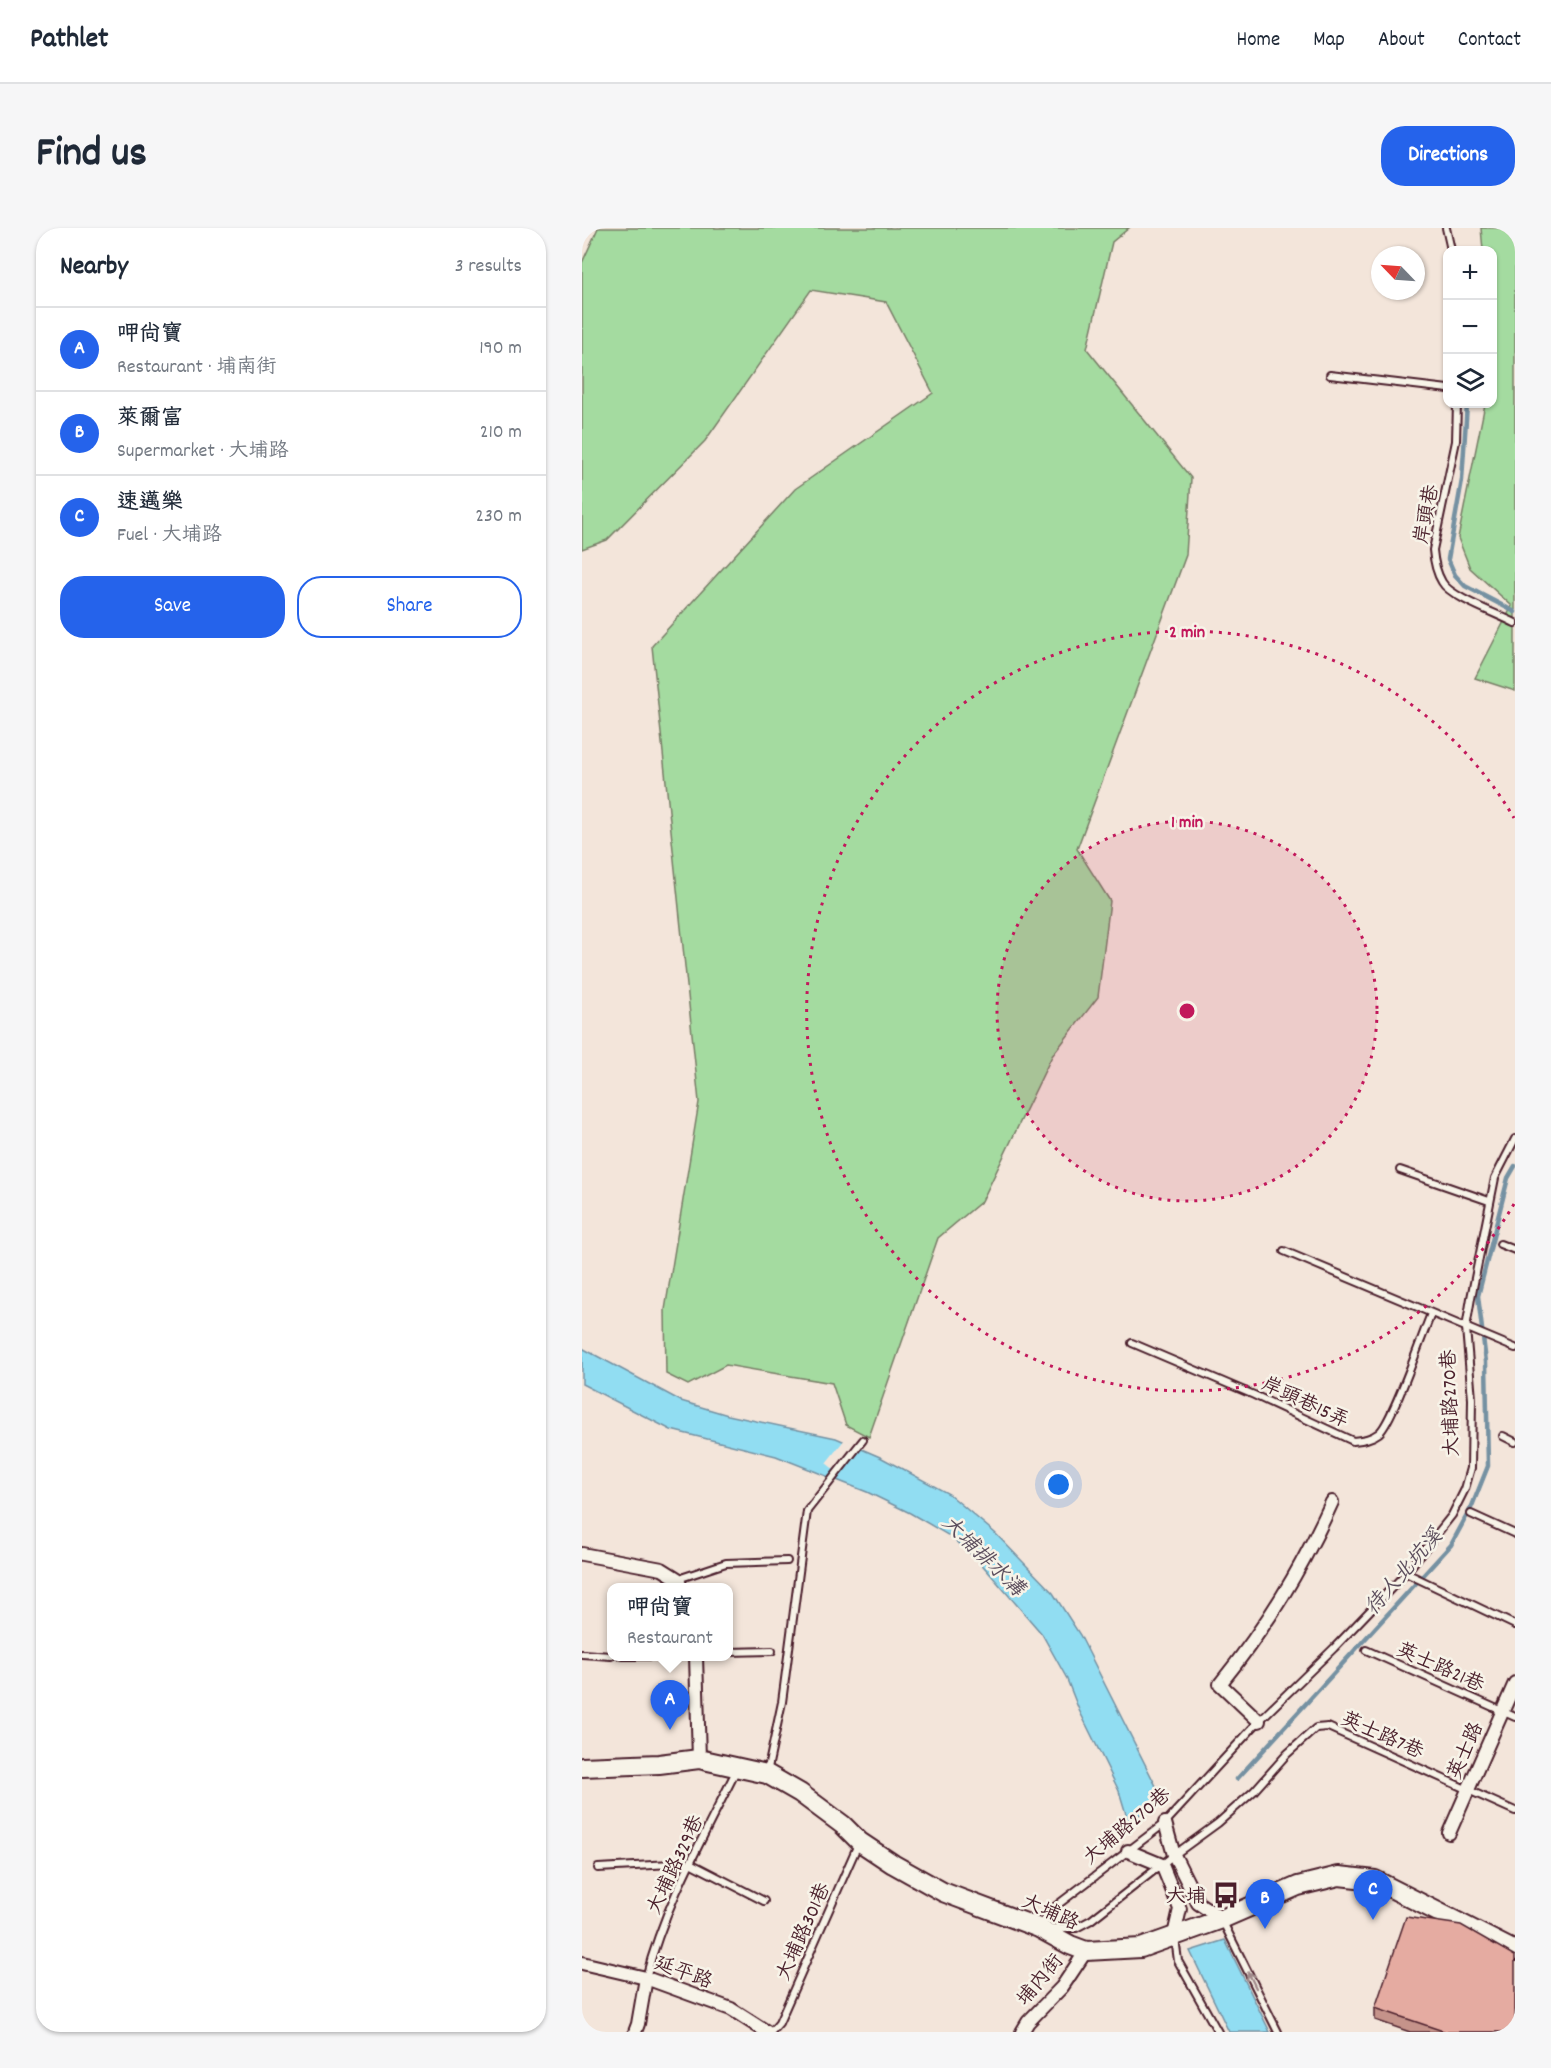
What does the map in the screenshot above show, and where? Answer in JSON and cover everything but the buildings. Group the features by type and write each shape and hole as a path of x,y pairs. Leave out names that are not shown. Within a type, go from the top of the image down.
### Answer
{"main road":[{"name":"大埔路","path":"582,1767 659,1764 699,1759 767,1774 826,1812 860,1842 893,1864 943,1892 1039,1928 1086,1951 1141,1948 1222,1918 1298,1886 1339,1876 1375,1880 1515,1951"}],"street":[{"path":"1259,1721 1220,1684 1252,1646 1272,1615 1312,1547 1332,1502"},
{"path":"582,1554 662,1569 679,1583"},
{"path":"696,1661 699,1759"},
{"name":"英士路","path":"1449,1833 1515,1683"},
{"path":"1165,1823 1174,1855 1198,1903 1222,1918"},
{"path":"1128,1851 1162,1866 1180,1909 1174,1935"},
{"name":"埔內街","path":"1022,2032 1028,2022 1062,1987 1086,1951"},
{"name":"延平路","path":"582,1963 646,1978 731,2009 769,2032"},
{"path":"635,2032 646,1978"}],"lane":[{"path":"1446,228 1450,246"},
{"path":"1330,375 1443,388"},
{"name":"岸頭巷","path":"1457,408 1456,441 1433,550 1435,567 1443,584 1459,597 1515,623"},
{"path":"1466,1328 1489,1201 1495,1178 1515,1139"},
{"path":"1400,1170 1489,1201"},
{"path":"1500,1244 1515,1250"},
{"path":"1284,1251 1515,1348"},
{"name":"岸頭巷15弄","path":"1132,1343 1254,1395 1353,1441 1368,1439 1381,1431 1394,1407 1431,1314"},
{"name":"大埔路270巷","path":"1039,1928 1052,1909 1165,1823 1259,1721 1406,1573 1452,1515 1465,1489 1471,1468 1472,1399 1466,1328"},
{"path":"1503,1436 1515,1442"},
{"path":"767,1774 783,1702 807,1511 863,1440"},
{"path":"1471,1515 1515,1534"},
{"path":"679,1583 726,1563 787,1561"},
{"path":"1406,1573 1515,1625"},
{"name":"英士路21巷","path":"1366,1650 1515,1717"},
{"path":"733,1652 772,1651"},
{"path":"582,1654 607,1656"},
{"name":"英士路7巷","path":"1174,1855 1218,1823 1254,1791 1287,1754 1316,1728 1328,1727 1515,1811"},
{"name":"大埔路329巷","path":"646,1978 652,1951 690,1863 738,1766"},
{"name":"大埔路301巷","path":"769,2032 779,2023 860,1842"},
{"path":"1039,1928 1076,1928 1091,1920 1174,1855"},
{"path":"598,1868 690,1863 764,1901"},
{"path":"1222,1918 1278,2032"},
{"path":"1174,1935 1178,1961 1218,2032"}],"green space":[{"path":"598,228 1129,228 1112,242 1087,349 1191,478 1186,555 1077,849 1110,901 1098,997 1052,1056 982,1201 938,1238 869,1437 846,1425 832,1383 726,1365 688,1385 666,1374 665,1310 699,1102 652,646 795,489 933,393 886,302 811,290 705,441 607,540 582,549 582,263"},
{"path":"1481,228 1515,228 1515,691 1475,678 1512,606 1470,568 1458,538 1484,408 1497,408 1497,246 1483,246"}],"water":[{"name":"大埔排水溝","path":"582,1348 681,1401 728,1415 836,1438 880,1457 949,1494 995,1533 1053,1593 1080,1635 1157,1788 1157,1799 1129,1824 1119,1791 1079,1710 1066,1677 1042,1634 978,1560 948,1535 867,1492 776,1456 671,1430 582,1384"},
{"path":"1225,1940 1270,2032 1229,2032 1190,1951"}],"pier":[{"path":"845,1439 857,1444 836,1471 826,1463"}],"waterway":[{"path":"1467,408 1462,480 1448,559 1455,575 1465,586 1515,612"},
{"name":"待人北坑溪","path":"1237,1779 1451,1545 1472,1506 1488,1466 1486,1362 1478,1296 1508,1178 1515,1166"}],"place":[{"name":"呷尚寶","path":"670,1730"},
{"name":"大埔","path":"1226,1895"},
{"name":"速邁樂","path":"1373,1920"},
{"name":"萊爾富","path":"1265,1929"}]}
